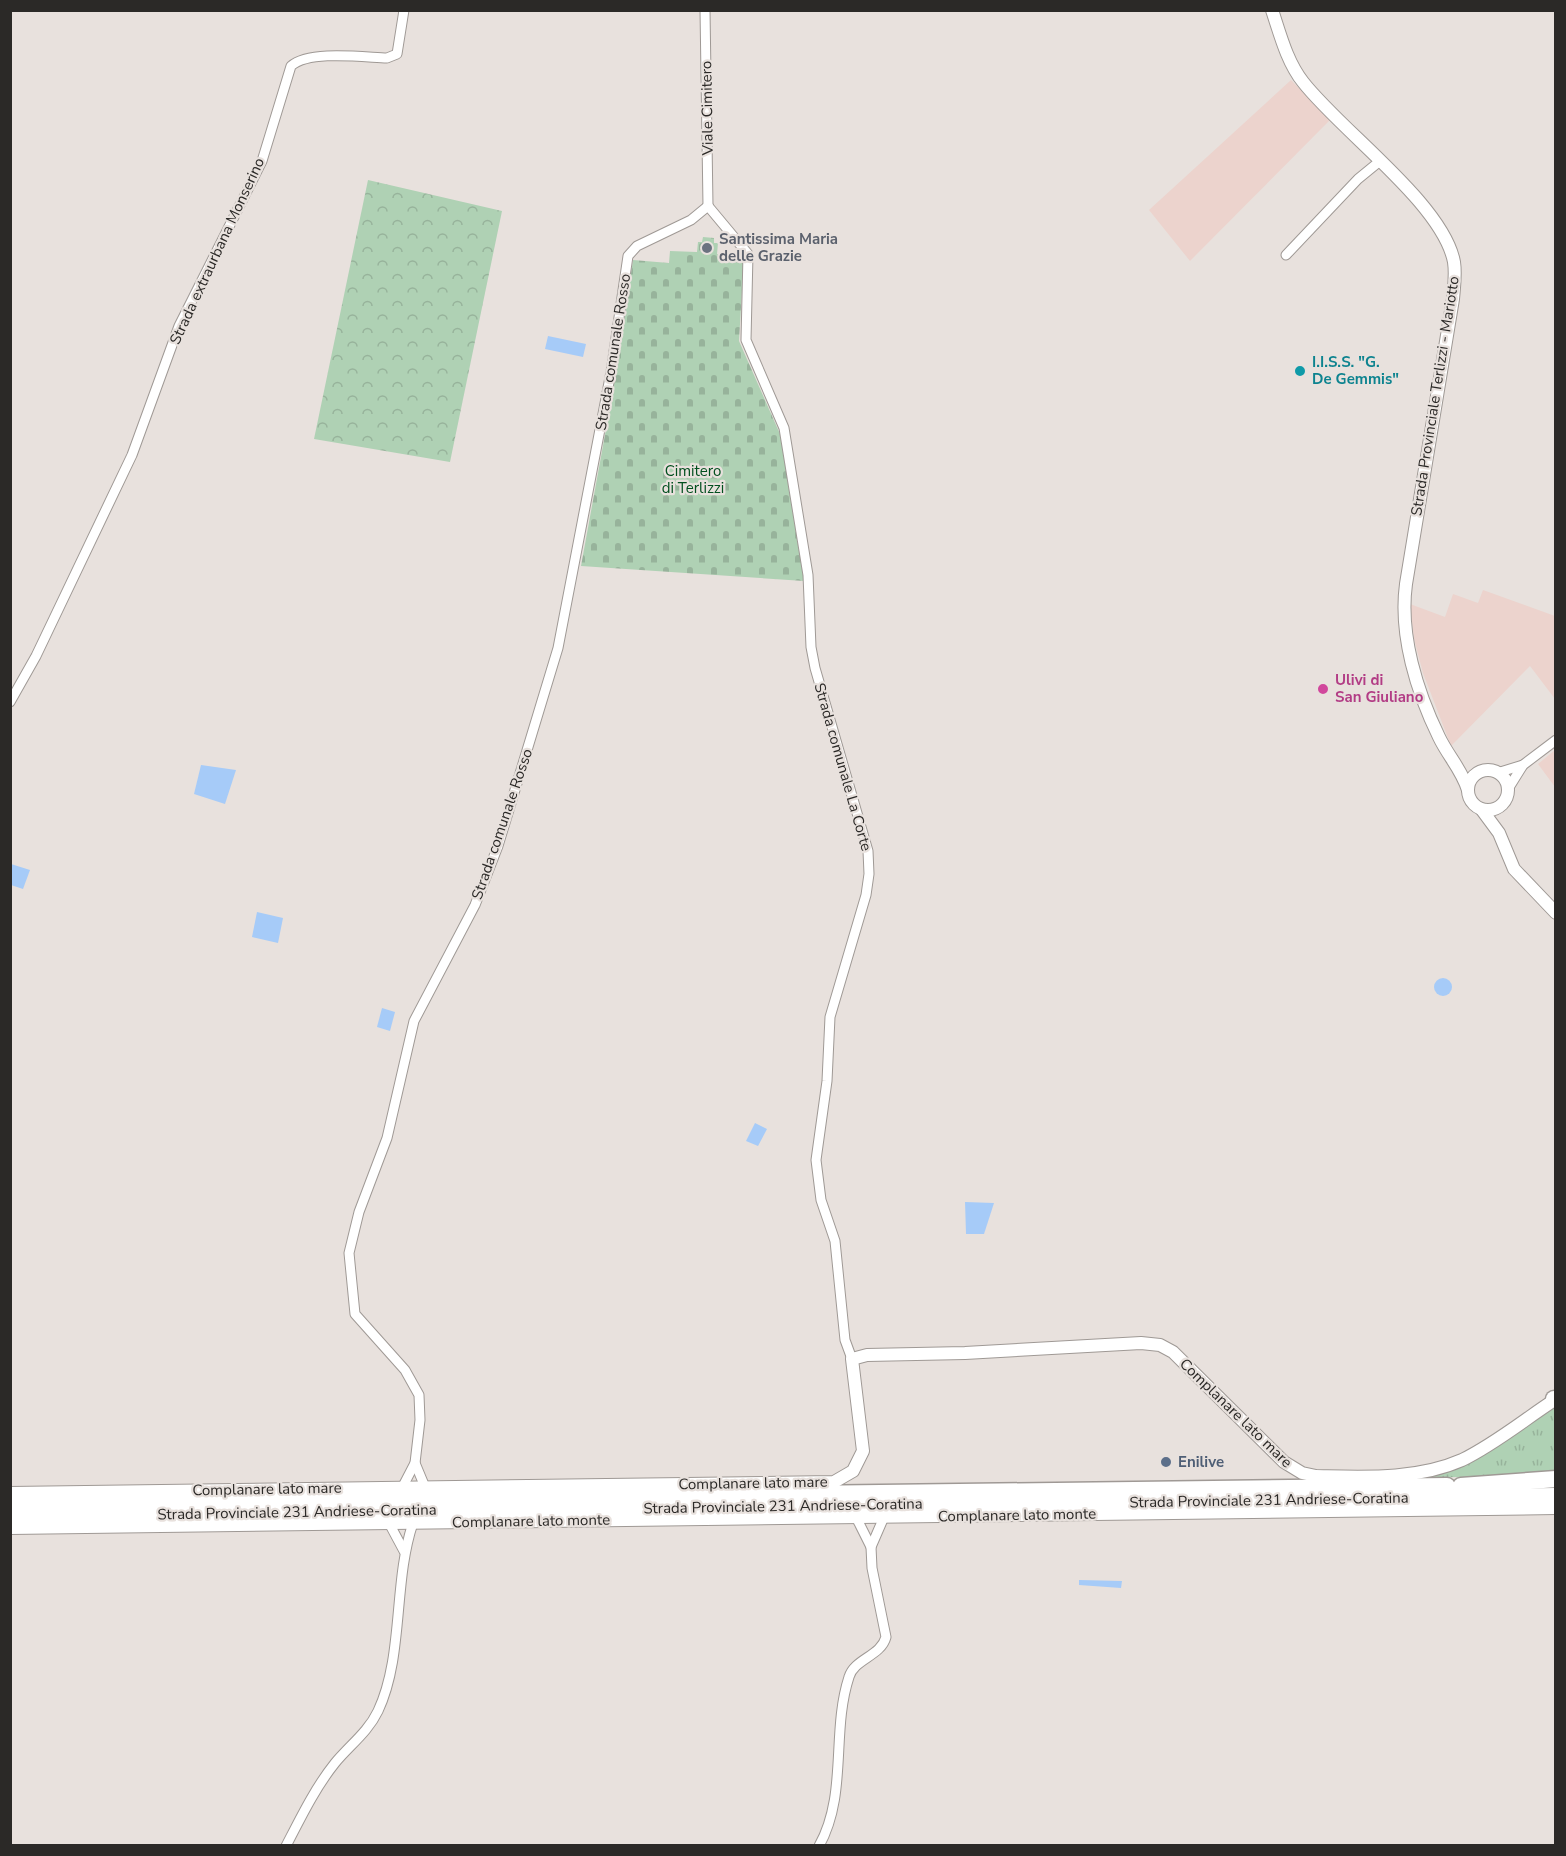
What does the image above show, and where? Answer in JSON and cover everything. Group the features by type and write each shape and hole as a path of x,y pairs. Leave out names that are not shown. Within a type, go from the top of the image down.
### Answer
{"highway":[{"path":"1461,1486 1556,1479"},
{"name":"Strada Provinciale 231 Andriese-Coratina","path":"10,1504 1556,1485"},
{"name":"Strada Provinciale 231 Andriese-Coratina","path":"10,1516 1556,1496"}],"street":[{"name":"Strada extraurbana Monserino","path":"10,702 36,656 132,455 179,326 262,161 291,66 298,60 315,57 387,58 397,54 404,10"},
{"name":"Viale Cimitero","path":"705,10 708,206"},
{"name":"Strada Provinciale Terlizzi - Mariotto","path":"1272,10 1284,44 1303,81 1437,222 1454,263 1453,299 1406,584 1403,616 1414,666 1429,715 1455,763 1472,802 1482,810 1499,833 1514,868 1556,913"},
{"path":"1286,255 1358,179 1380,161"},
{"name":"Strada comunale La Corte","path":"708,206 745,249 750,264 745,319 746,340 784,428 808,575 811,647 815,668 869,863 866,895 830,1017 827,1081 816,1160 821,1200 836,1241 845,1340 852,1359"},
{"name":"Strada comunale Rosso","path":"402,1488 415,1463 420,1420 417,1390 405,1370 356,1314 349,1253 359,1212 387,1138 414,1021 474,905 494,855 558,648 611,372 628,256 637,246 691,220 708,206"},
{"path":"1455,763 1481,772 1497,773 1523,765 1556,740"},
{"path":"1508,789 1523,765"},
{"path":"1468,790 1472,779 1481,772"},
{"path":"1497,773 1503,778 1508,789"},
{"name":"Strada Provinciale Terlizzi - Mariotto","path":"1499,833 1501,806 1508,789"},
{"path":"1482,810 1501,806"},
{"name":"Complanare lato mare","path":"10,1492 837,1481 855,1469 863,1448 852,1359 867,1355 965,1353 1132,1344 1160,1345 1173,1352 1284,1462 1298,1471 1316,1476 1407,1475 1437,1469 1468,1456 1555,1399"},
{"name":"Strada comunale Rosso","path":"415,1463 425,1487"},
{"name":"Complanare lato monte","path":"10,1528 1556,1508"},
{"path":"856,1517 872,1547"},
{"path":"819,1845 835,1801 837,1742 849,1675 882,1647 886,1637 873,1584 872,1547 884,1517"},
{"path":"389,1523 404,1551"},
{"path":"286,1845 309,1802 335,1764 366,1731 379,1709 394,1643 404,1551 413,1523"}],"shaded area":[{"path":"1291,80 1330,120 1190,261 1149,210"},
{"path":"1483,590 1555,616 1555,699 1530,666 1451,746 1423,673 1414,639 1410,604 1445,617 1453,594 1478,603"},
{"path":"1555,750 1555,787 1538,764"}],"green space":[{"path":"368,180 502,211 450,462 314,439"},
{"name":"Cimitero di Terlizzi","path":"703,237 714,238 714,243 718,243 717,254 744,256 739,341 780,434 804,581 581,566 613,391 633,260 669,263 670,251 697,252 698,242 702,242"},
{"path":"1555,1406 1555,1475 1415,1478"}],"water":[{"path":"548,336 586,344 583,357 545,349"},
{"path":"201,765 236,770 225,804 194,794"},
{"path":"11,864 30,870 23,889 11,885"},
{"path":"257,912 283,918 278,943 252,937"},
{"path":"1443,978 1449,981 1452,987 1449,993 1443,996 1437,993 1434,987 1437,981"},
{"path":"382,1008 395,1012 390,1031 377,1027"},
{"path":"755,1123 767,1129 758,1146 746,1141"},
{"path":"965,1202 994,1203 984,1234 966,1234"},
{"path":"1079,1580 1122,1581 1121,1588 1079,1585"}],"place":[{"name":"Santissima Maria delle Grazie","path":"707,248"},
{"name":"I.I.S.S. \"G. De Gemmis\"","path":"1300,371"},
{"name":"Ulivi di San Giuliano","path":"1323,689"},
{"name":"Enilive","path":"1166,1462"}]}
